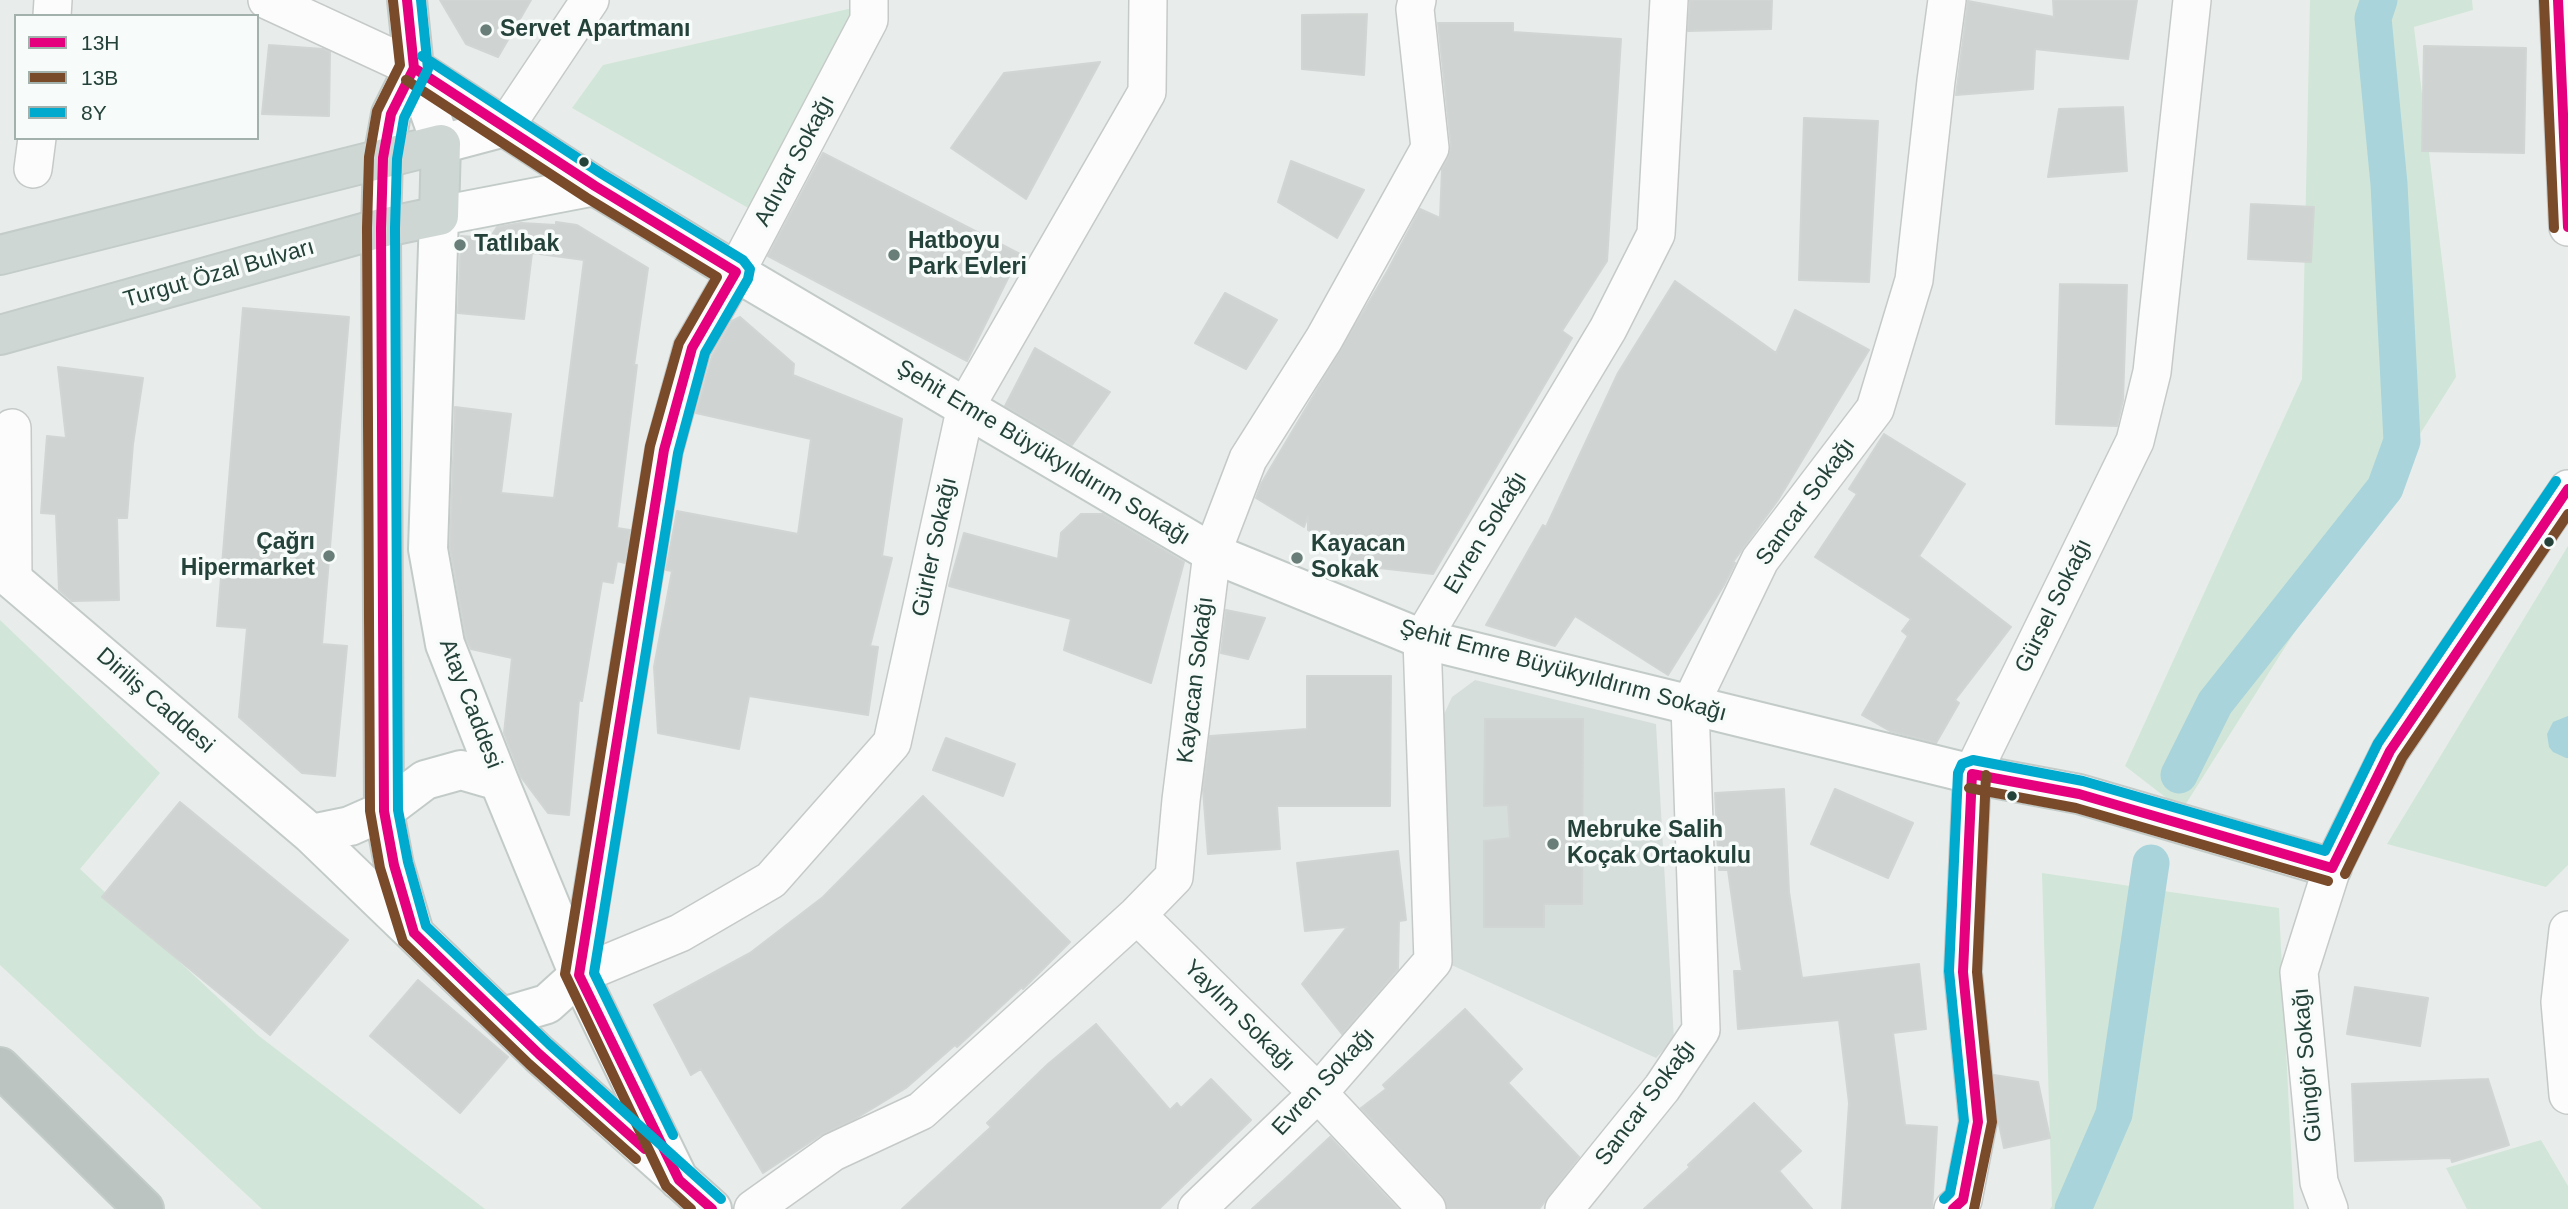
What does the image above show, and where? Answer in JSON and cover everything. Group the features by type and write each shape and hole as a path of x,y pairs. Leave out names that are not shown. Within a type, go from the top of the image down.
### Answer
{"highway":[{"path":"0,1067 144,1209"}],"main road":[{"name":"Atay Caddesi","path":"407,0 414,68 441,144 428,549 445,644 579,975 679,1180"},
{"name":"Şehit Emre Büyükyıldırım Sokağı","path":"414,68 595,186 736,272 1212,554 1422,639 1972,774 2080,794 2332,868"},
{"path":"414,68 390,114 383,158 381,228 383,811 394,865 414,933 539,1054 712,1209"},
{"path":"0,255 505,127"},
{"path":"439,216 595,186"},
{"name":"Turgut Özal Bulvarı","path":"0,335 381,228 439,216"},
{"name":"Diriliş Caddesi","path":"6,574 311,834 414,933"},
{"path":"311,834 350,826 383,811 425,780 461,770 499,781"},
{"path":"503,1017 547,1004 579,975"}],"street":[{"path":"267,0 414,68"},
{"path":"505,127 590,0"},
{"name":"Adıvar Sokağı","path":"579,975 664,450 692,348 736,272 869,20 869,0"},
{"name":"Gürler Sokağı","path":"579,975 680,933 771,880 892,743 966,406 1147,92 1148,0"},
{"name":"Kayacan Sokağı","path":"753,1209 833,1152 921,1111 1137,915 1174,877 1212,554 1248,459 1324,339 1430,148 1415,9 1417,0"},
{"name":"Evren Sokağı","path":"1197,1209 1318,1093 1433,961 1422,639 1608,329 1656,234 1669,0"},
{"name":"Sancar Sokağı","path":"1564,1209 1662,1088 1701,1030 1690,705 1760,560 1875,409 1914,280 1947,0"},
{"name":"Gürsel Sokağı","path":"1953,1209 1963,1200 1978,1122 1963,972 1972,774 2135,441 2152,372 2192,0"},
{"path":"2558,0 2568,227"},
{"path":"6,574 12,428"},
{"name":"Güngör Sokağı","path":"2329,1209 2319,1182 2300,972 2332,868 2390,751 2568,489"},
{"name":"Yaylım Sokağı","path":"1137,915 1318,1093 1427,1209"},
{"path":"2568,930 2560,1002 2568,1095"}],"shaded area":[{"name":"Mebruke Salih Koçak Ortaokulu","path":"1475,680 1656,724 1674,1039 1656,1058 1447,963 1439,725 1452,697"}],"green space":[{"path":"2310,0 2472,0 2473,10 2414,27 2456,377 2182,810 2125,766 2302,379"},
{"path":"857,7 750,209 572,108 603,65"},
{"path":"2568,546 2568,865 2546,887 2387,844"},
{"path":"0,620 160,773 80,869 259,1036 485,1209 262,1209 0,965"},
{"path":"2042,873 2279,908 2294,1209 2050,1209"},
{"path":"2541,1140 2568,1186 2568,1209 2467,1209 2446,1168"}],"water":[{"path":"2568,716 2566,758 2549,747 2547,734 2553,722"}],"building":[{"name":"Servet Apartmanı","path":"440,0 531,0 498,57 466,44"},
{"path":"1690,0 1772,0 1771,29 1688,31"},
{"path":"2053,0 2137,0 2128,59 2035,49 2033,89 1956,95 1968,1 2054,17"},
{"path":"1367,14 1364,75 1302,69 1302,15"},
{"path":"1438,23 1513,23 1513,32 1621,39 1607,261 1562,331 1572,338 1433,574 1343,564 1349,555 1308,530 1308,516 1304,527 1256,498 1261,484 1388,270 1420,209 1440,218 1442,169 1451,146"},
{"path":"269,45 323,49 330,52 329,116 262,114"},
{"path":"2424,46 2526,48 2524,153 2422,151"},
{"path":"1100,62 1026,199 951,148 1004,73"},
{"path":"2123,107 2127,171 2048,177 2059,109"},
{"path":"1804,118 1878,121 1869,282 1799,280"},
{"name":"Hatboyu Park Evleri","path":"823,153 1020,254 967,361 768,256"},
{"path":"1291,161 1364,190 1337,238 1278,202"},
{"path":"2251,204 2314,207 2311,262 2248,259"},
{"path":"556,222 577,225 648,268 634,365 637,365 617,528 630,530 625,563 617,561 613,583 602,581 582,701 579,700 569,815 548,813 521,777 504,733 512,658 471,649 466,638 450,547 455,407 511,414 501,493 554,498 584,260 532,253 524,319 458,313 461,236 490,238 497,227 521,223 556,225"},
{"path":"1675,281 1776,353 1795,310 1869,350 1778,500 1733,562 1735,563 1724,585 1668,675 1575,616 1555,646 1486,625 1543,525 1546,527 1618,373"},
{"path":"2060,284 2127,285 2123,400 2117,426 2056,424"},
{"path":"1225,293 1277,320 1246,369 1195,343"},
{"path":"243,308 349,317 322,644 347,646 335,776 302,773 239,717 247,628 217,626"},
{"path":"740,317 794,364 793,375 902,419 882,556 892,558 870,646 878,647 868,715 749,696 739,749 658,733 654,667 672,571 666,570 677,511 798,534 811,439 696,413 712,356 732,321"},
{"path":"1035,348 1110,392 1072,445 1005,406"},
{"path":"58,367 143,378 133,444 127,518 117,518 119,600 72,601 59,590 56,514 41,513 47,436 66,438"},
{"path":"1884,434 1965,484 1919,556 2011,627 1955,700 1959,703 1936,743 1890,731 1862,715 1908,636 1902,631 1911,619 1815,557 1857,494 1849,489"},
{"path":"1081,514 1103,514 1184,562 1151,683 1064,650 1071,619 949,586 964,533 1058,559 1061,533"},
{"path":"1226,610 1265,618 1248,659 1221,653"},
{"path":"1307,676 1391,676 1390,806 1277,806 1280,849 1208,854 1203,790 1210,736 1307,729"},
{"path":"1485,719 1583,719 1582,904 1544,904 1544,927 1484,927 1484,841 1510,838 1508,805 1484,806"},
{"path":"946,738 1015,764 1003,796 933,770"},
{"path":"1784,789 1789,892 1802,978 1919,964 1926,1029 1893,1033 1905,1125 1937,1127 1932,1209 1842,1209 1849,1103 1839,1020 1738,1029 1734,971 1742,971 1728,870 1719,870 1715,793"},
{"path":"1835,789 1913,823 1888,878 1811,844"},
{"path":"923,796 1070,942 1023,989 1022,987 957,1047 955,1045 906,1088 855,1119 821,1135 763,1173 701,1069 691,1075 654,1005 750,953 823,897"},
{"path":"180,802 348,940 270,1035 102,897"},
{"path":"1398,851 1406,920 1399,921 1398,969 1342,1034 1302,984 1347,927 1305,931 1297,863"},
{"path":"418,980 508,1057 460,1113 370,1036"},
{"path":"2355,987 2428,998 2420,1046 2347,1034"},
{"path":"1465,1009 1522,1069 1508,1083 1579,1157 1539,1209 1447,1209 1442,1195 1361,1108 1386,1089 1383,1085"},
{"path":"1096,1024 1170,1110 1177,1103 1181,1108 1211,1079 1251,1120 1159,1209 902,1209 991,1127 987,1123 1048,1064"},
{"path":"1994,1075 2038,1082 2050,1138 2004,1148"},
{"path":"2488,1079 2509,1145 2452,1162 2451,1158 2355,1161 2352,1084"},
{"path":"1754,1103 1801,1151 1779,1171 1812,1209 1644,1209 1690,1167 1688,1165"},
{"path":"1330,1137 1398,1209 1252,1209 1284,1180"}],"waterway":[{"path":"2179,775 2215,703 2385,488 2402,441 2389,184 2373,18 2379,0"},
{"path":"2073,1209 2114,1114 2151,863"}],"transit line":[{"name":"13H","path":"407,0 414,68 391,114 383,158 381,228 384,811 394,865 414,933 539,1054 645,1149"},
{"name":"8Y","path":"421,0 428,69 404,118 397,159 395,228 398,810 408,862 426,926 549,1044 721,1199"},
{"name":"13H","path":"2558,0 2568,227"},
{"name":"13B","path":"393,1 400,65 377,111 369,157 367,228 370,811 380,868 403,942 529,1064 636,1159"},
{"name":"13B","path":"2544,1 2554,228"},
{"name":"8Y","path":"422,56 602,174 743,260 750,269 748,279 705,353 678,453 594,973 673,1135"},
{"name":"13H","path":"414,68 595,186 736,272 692,348 664,450 579,975 679,1180 712,1209"},
{"name":"13B","path":"406,80 587,198 717,277 679,343 650,446 565,974 666,1186 691,1209"},
{"name":"8Y","path":"1944,1199 1950,1193 1964,1121 1949,971 1958,773 1962,764 1973,760 2083,781 2325,851 2378,743 2556,481"},
{"name":"13H","path":"2332,868 2390,751 2568,489"},
{"name":"13B","path":"2345,874 2402,758 2568,514"},
{"name":"13H","path":"1972,774 2079,794 2332,868"},
{"name":"13H","path":"1953,1209 1963,1200 1978,1122 1963,972 1972,774"},
{"name":"13B","path":"1974,1209 1992,1122 1977,972 1986,775"},
{"name":"13B","path":"1969,788 2076,808 2328,881"}],"place":[{"name":"Servet Apartmanı","path":"486,30"},
{"name":"Tatlıbak","path":"460,245"},
{"name":"Hatboyu Park Evleri","path":"894,255"},
{"name":"Çağrı Hipermarket","path":"329,556"},
{"name":"Kayacan Sokak","path":"1297,558"},
{"name":"Mebruke Salih Koçak Ortaokulu","path":"1553,844"}]}
